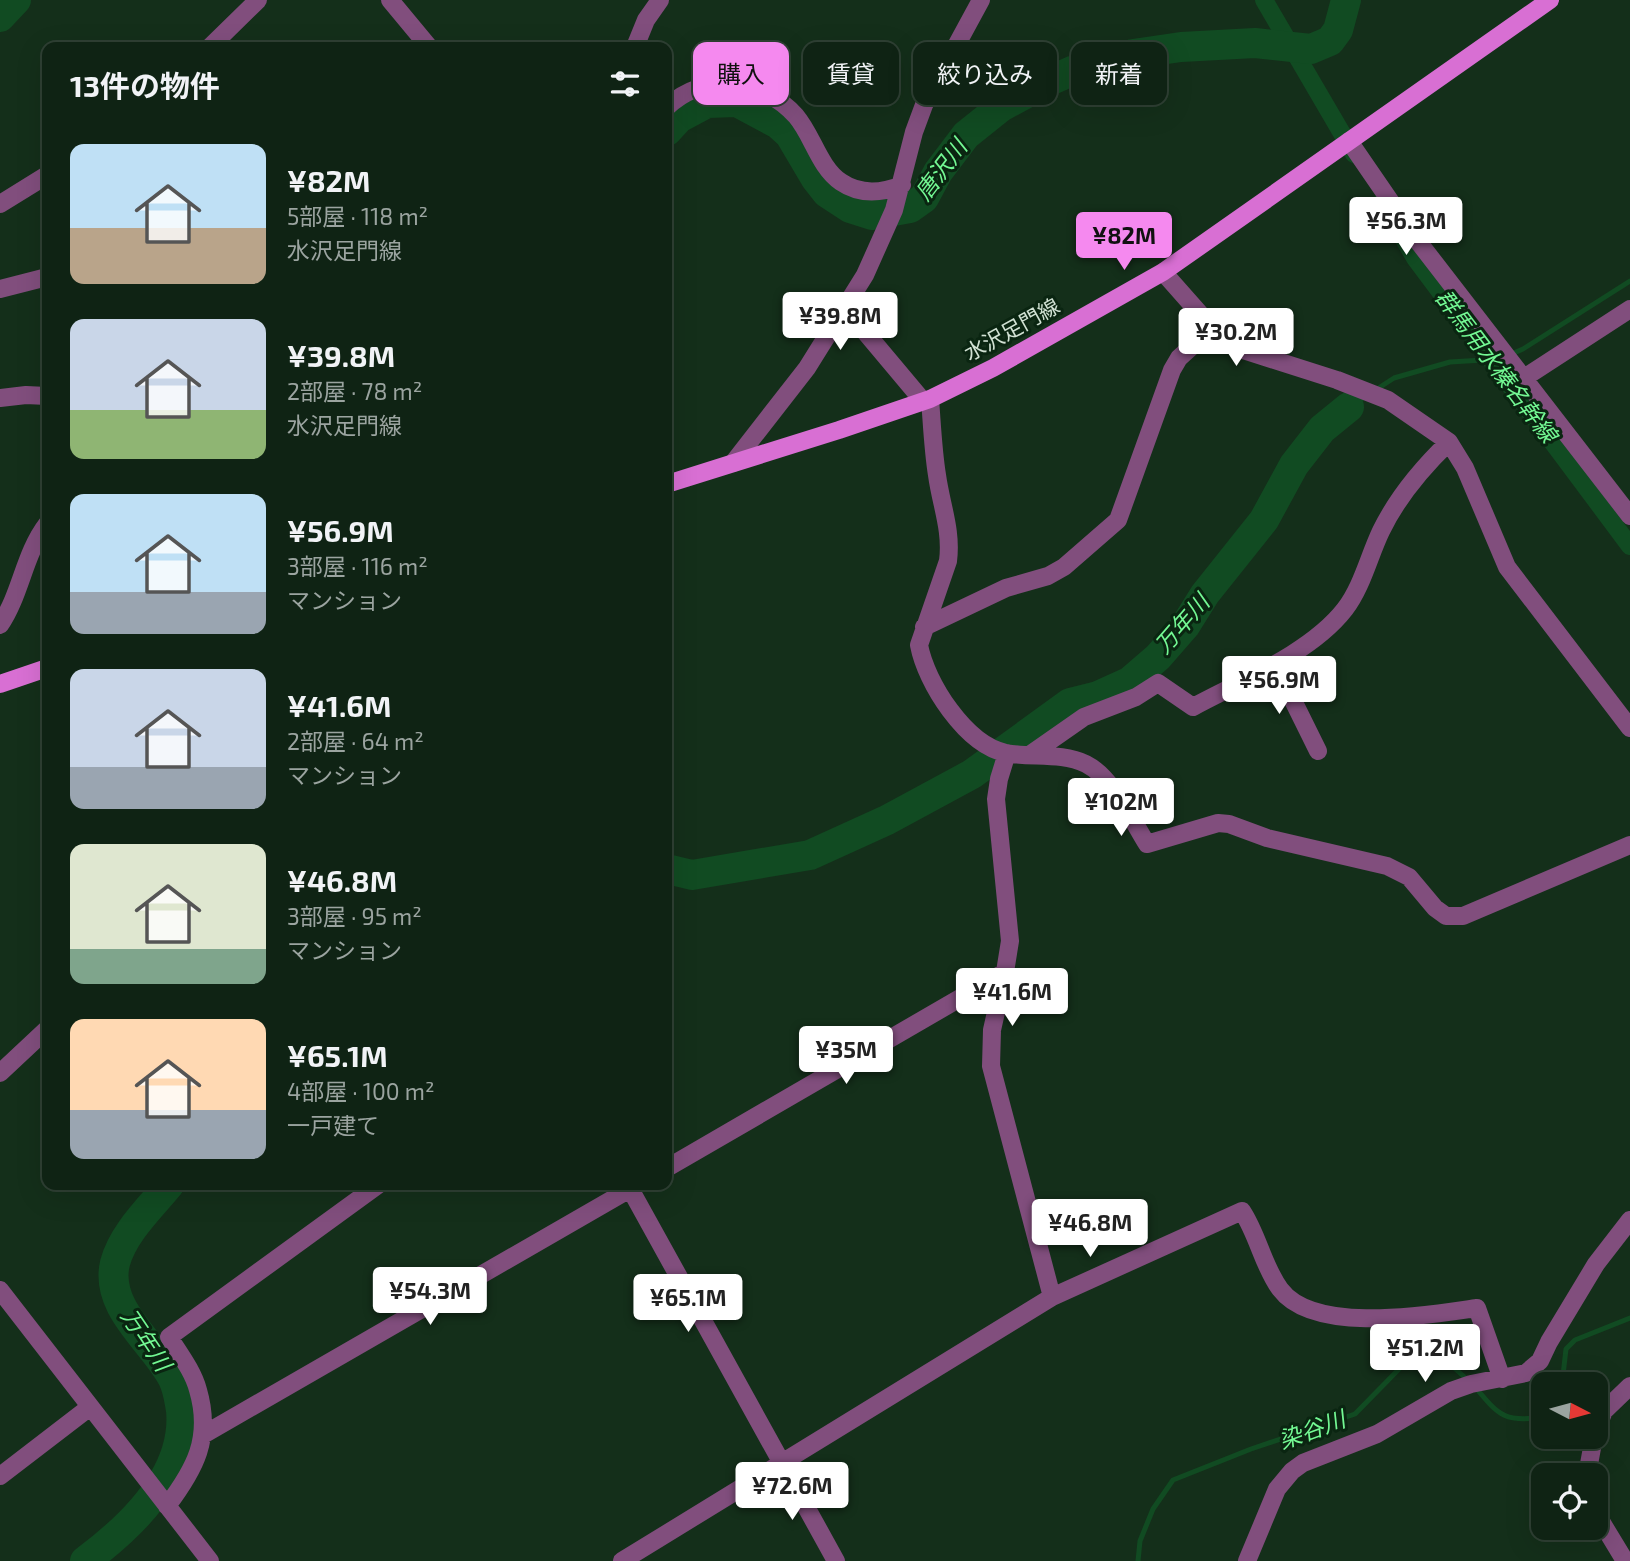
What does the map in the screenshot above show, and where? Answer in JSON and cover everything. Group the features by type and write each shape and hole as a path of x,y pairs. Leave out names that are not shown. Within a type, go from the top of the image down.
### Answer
{"main road":[{"name":"水沢足門線","path":"672,482 926,400 993,368 1163,272 1550,0"},
{"path":"0,684 42,670"}],"street":[{"path":"215,42 258,0"},
{"path":"390,0 425,42"},
{"path":"636,42 646,20 660,0"},
{"path":"733,463 807,368 865,275 902,188 914,132 924,105 981,0"},
{"path":"672,102 699,86 720,82 752,88 780,103 795,115 808,132 829,171 842,183 859,190 877,192 902,188"},
{"path":"1349,141 1417,240 1630,516"},
{"path":"0,204 42,178"},
{"path":"1163,272 1224,341 1382,398 1449,442 1465,468 1507,567 1630,728"},
{"path":"0,289 42,279"},
{"path":"845,308 926,400 950,546 948,561 919,645 921,660 967,732 980,743 1007,753 1064,757 1086,764 1101,775 1116,794 1147,844 1218,823 1228,824 1267,838 1387,866 1409,877 1446,916 1463,916 1630,845"},
{"path":"1518,371 1630,309"},
{"path":"924,627 1000,591 1048,576 1064,567 1118,520 1172,370 1179,358 1212,328"},
{"path":"0,398 42,396"},
{"path":"1031,754 1084,717 1136,697 1158,682 1192,707 1275,664 1320,633 1346,609 1382,528 1432,458 1449,442"},
{"path":"0,625 13,601 36,538 42,530"},
{"path":"1275,664 1318,751"},
{"path":"1007,753 996,799 1010,941 1006,972 992,1030 991,1066 1052,1297"},
{"path":"672,1164 1006,972"},
{"path":"0,1073 42,1034"},
{"path":"167,1506 187,1480 198,1457 203,1435 198,1389 169,1337 371,1190"},
{"path":"203,1435 625,1190"},
{"path":"634,1190 836,1561"},
{"path":"622,1561 1052,1297 1242,1212 1250,1223 1278,1286 1290,1301 1310,1309 1343,1316 1382,1320 1477,1308 1502,1379"},
{"path":"1247,1561 1277,1489 1292,1471 1303,1463 1377,1434 1451,1391 1471,1384 1526,1373 1541,1361 1549,1342 1596,1264 1630,1220"},
{"path":"0,1290 210,1561"},
{"path":"1608,1407 1630,1386"},
{"path":"0,1476 90,1407"},
{"path":"1608,1533 1625,1561"}],"waterway":[{"path":"0,17 16,0"},
{"name":"群馬用水榛名幹線","path":"1264,0 1354,154"},
{"name":"唐沢川","path":"672,126 679,118 707,103 737,102 778,124 790,135 827,193 850,208 872,215 910,208 924,198 938,172 966,135 1001,107 1047,82 1072,71 1133,54 1181,47 1255,43 1311,49 1330,41 1338,30 1346,0"},
{"name":"群馬用水榛名幹線","path":"1382,202 1415,258 1630,546"},
{"name":"万年川","path":"1374,391 1394,378 1450,362 1500,359 1523,349 1630,281"},
{"name":"万年川","path":"1349,407 1366,396"},
{"name":"万年川","path":"672,870 692,875 810,855 887,820 972,774 1070,703 1098,696 1129,682 1158,657 1185,626 1205,594 1264,520 1294,465 1322,429 1349,407"},
{"name":"万年川","path":"85,1561 121,1532 153,1496 166,1477 181,1433 181,1410 175,1383 124,1310 114,1280 115,1263 124,1241 165,1190"},
{"name":"染谷川","path":"1563,1372 1566,1349 1575,1340 1630,1318"},
{"name":"染谷川","path":"1138,1561 1140,1541 1153,1509 1173,1480 1251,1449 1355,1414 1401,1367 1414,1359 1436,1358 1451,1365 1469,1381"},
{"name":"染谷川","path":"1476,1388 1504,1415 1531,1419"}]}
